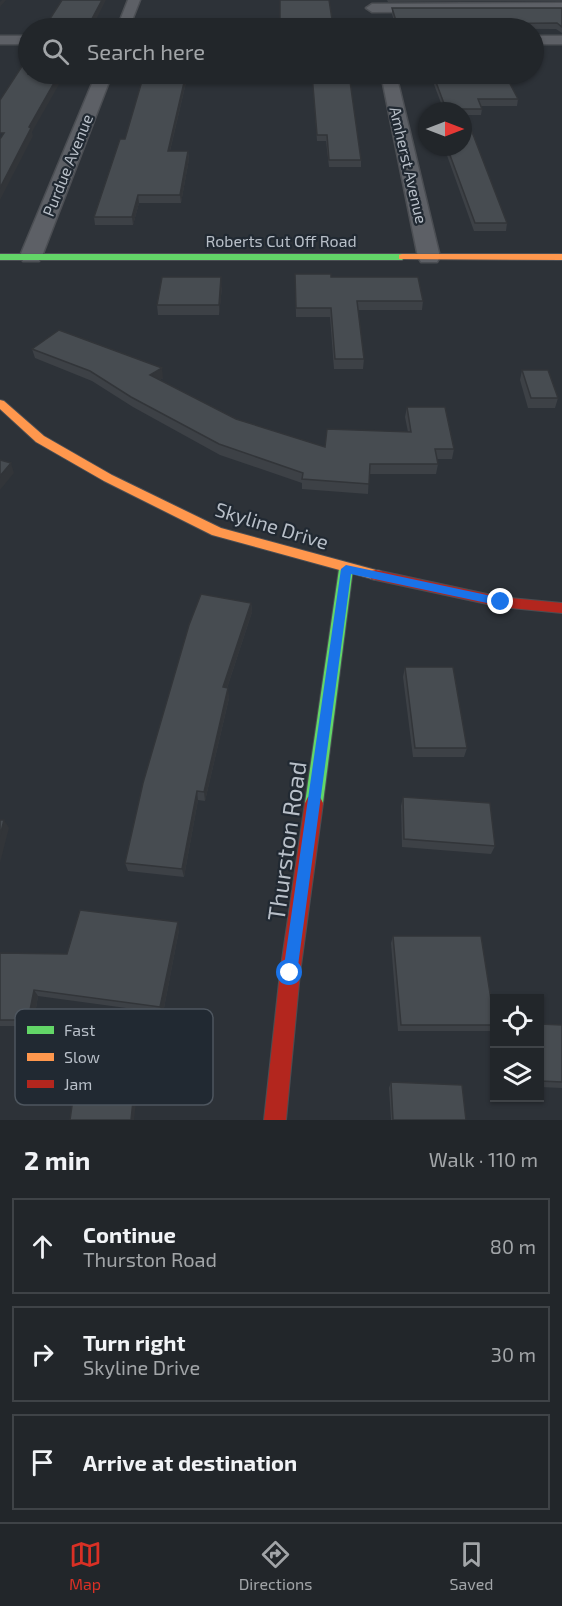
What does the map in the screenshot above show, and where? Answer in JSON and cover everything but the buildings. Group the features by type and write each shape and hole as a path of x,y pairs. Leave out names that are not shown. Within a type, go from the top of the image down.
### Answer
{"street":[{"path":"127,18 135,0"},
{"path":"372,9 562,7"},
{"path":"0,40 18,40"},
{"path":"544,40 562,40"},
{"name":"Purdue Avenue","path":"31,256 100,84"},
{"name":"Amherst Avenue","path":"390,84 429,256"},
{"name":"Roberts Cut Off Road","path":"0,257 562,257"},
{"name":"Skyline Drive","path":"0,404 40,438 108,478 217,532 346,569 501,602 562,608"},
{"name":"Thurston Road","path":"275,1120 290,973 346,569"}],"traffic: fast":[{"path":"0,257 402,257"},
{"path":"314,803 346,569"}],"traffic: slow":[{"path":"402,257 562,257"},
{"path":"0,403 40,439 108,478 217,532 376,575"}],"traffic: jam":[{"path":"376,575 501,602 562,608"},
{"path":"275,1120 290,973 314,803"}],"route":[{"path":"290,973 346,569 501,602"}]}
